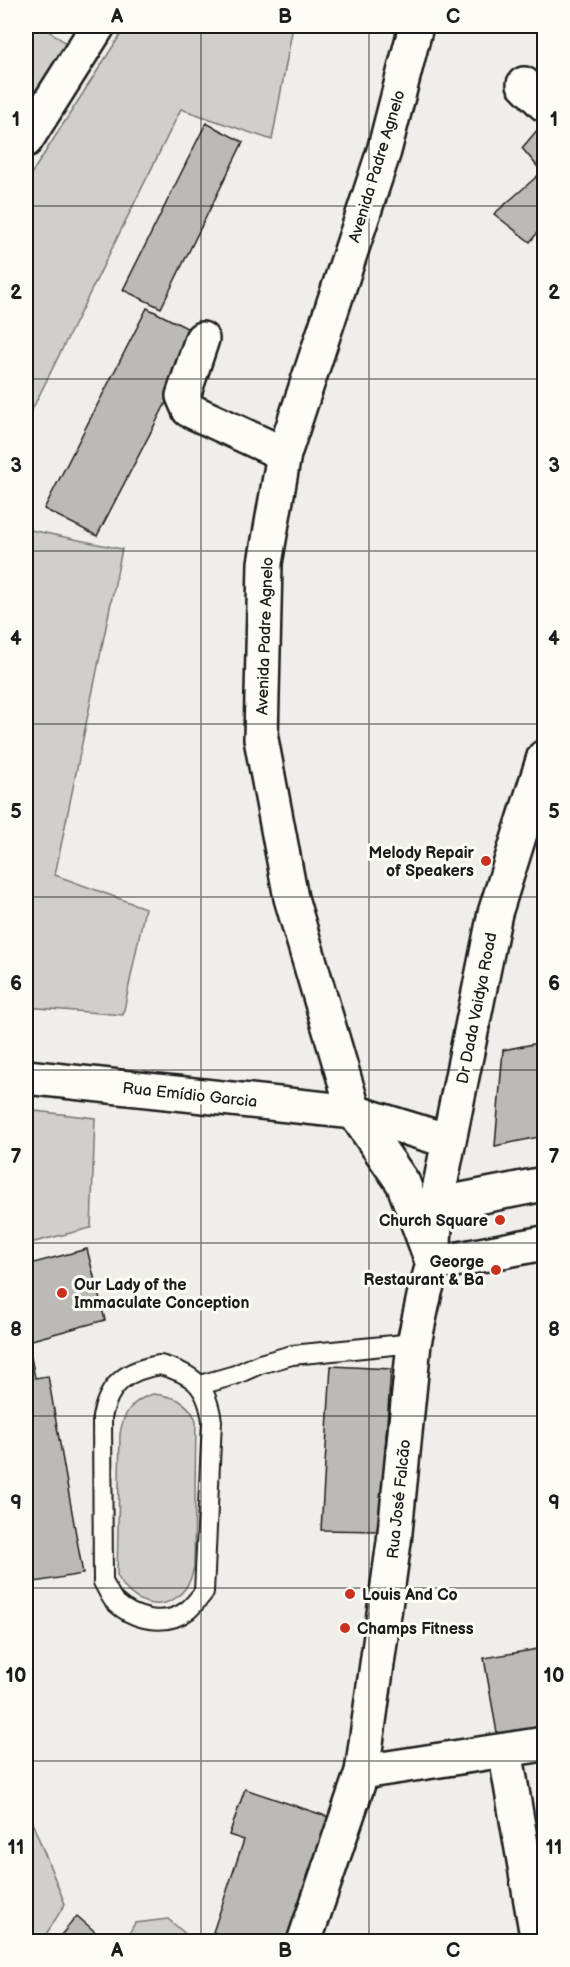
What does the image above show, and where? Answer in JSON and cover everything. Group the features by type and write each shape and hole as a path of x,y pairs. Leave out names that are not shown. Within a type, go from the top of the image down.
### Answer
{"main road":[{"path":"26,140 98,26"},
{"name":"Avenida Padre Agnelo","path":"354,1112 291,898 261,739 265,563 284,454 384,151 416,26"},
{"path":"202,339 183,396 189,410 284,454"},
{"name":"Dr Dada Vaidya Road","path":"433,1264 436,1205 495,914 544,757"},
{"name":"Rua Emídio Garcia","path":"26,1077 354,1112 449,1141"},
{"path":"354,1112 403,1183 433,1264 544,1243"},
{"path":"436,1205 544,1184"},
{"name":"Rua José Falcão","path":"304,1941 362,1772 394,1542 414,1343 433,1264"},
{"path":"362,1772 544,1744"},
{"path":"505,1750 538,1941"}],"lane":[{"path":"200,1385 292,1355 414,1343"},
{"path":"160,1365 178,1370 200,1385 209,1401 212,1421 204,1592 188,1610 171,1618 158,1620 133,1616 114,1601 103,1582 102,1417 105,1403 114,1387 124,1377 141,1368 160,1365"}],"shaded area":[{"path":"26,26 41,26 69,45 26,104"},
{"path":"126,26 293,26 272,140 181,109 26,422 26,182"},
{"path":"26,529 122,549 55,875 145,908 123,1015 26,1007"},
{"path":"26,1110 95,1118 91,1228 26,1244"},
{"path":"153,1394 179,1400 196,1420 194,1567 189,1582 181,1594 171,1601 160,1604 148,1603 136,1598 126,1589 117,1575 121,1426 126,1414 134,1404"},
{"path":"26,1807 65,1904 42,1941 26,1941"},
{"path":"168,1919 194,1941 125,1941 135,1923"}],"building":[{"path":"544,122 544,225 530,242 494,214 542,172 522,148"},
{"path":"206,123 243,142 161,308 123,290"},
{"path":"147,308 201,335 97,536 44,509"},
{"path":"544,1042 544,1136 495,1146 503,1050"},
{"name":"Our Lady of the Immaculate Conception","path":"87,1249 105,1320 28,1341 26,1265"},
{"path":"26,1331 35,1378 48,1376 83,1574 29,1583 26,1566"},
{"path":"331,1366 391,1369 379,1531 321,1530"},
{"path":"544,1478 544,1512 539,1479"},
{"path":"544,1648 544,1731 498,1739 484,1658"},
{"path":"245,1789 335,1819 293,1942 239,1942 213,1932 244,1840 229,1835"},
{"path":"77,1916 107,1942 55,1942"}],"place":[{"name":"Melody Repair of Speakers","path":"486,861"},
{"name":"Church Square","path":"500,1220"},
{"name":"George Restaurant & Ba","path":"496,1270"},
{"name":"Our Lady of the Immaculate Conception","path":"62,1293"},
{"name":"Louis And Co","path":"350,1594"},
{"name":"Champs Fitness","path":"345,1628"}]}
